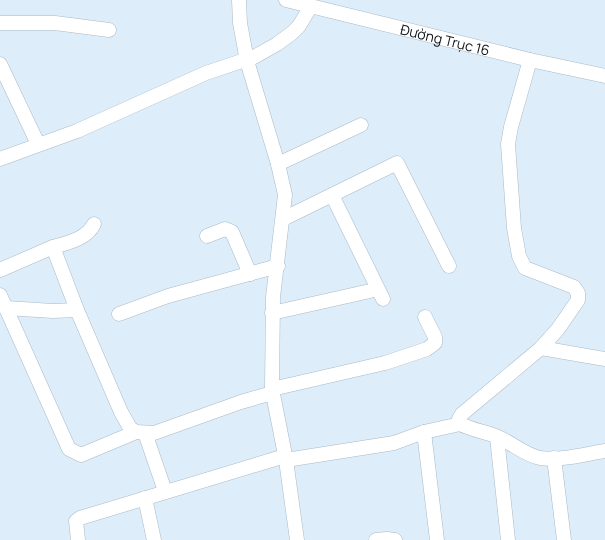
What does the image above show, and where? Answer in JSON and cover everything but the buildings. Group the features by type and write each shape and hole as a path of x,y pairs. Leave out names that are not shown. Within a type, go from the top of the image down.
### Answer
{"street":[{"path":"239,0 240,23 246,61 278,164 285,195 272,313 272,391 286,458 297,540"},
{"name":"Đường Trục 16","path":"286,0 530,60 605,76"},
{"path":"0,159 77,131 206,73 246,61 277,44 292,32 299,26 312,6"},
{"path":"0,23 55,23 109,30"},
{"path":"460,424 459,419 462,414 541,348 558,329 578,300 578,293 574,287 525,268 519,256 514,228 508,144 511,127 530,60"},
{"path":"0,64 38,144"},
{"path":"278,164 361,125"},
{"path":"283,219 397,163 449,266"},
{"path":"332,195 382,299"},
{"path":"0,270 53,247 81,238 91,230 94,224"},
{"path":"207,236 224,230 232,232 250,274"},
{"path":"53,247 77,310 121,412 130,428 141,432 154,433 272,391 385,363 427,349 435,343 435,337 425,317"},
{"path":"119,314 168,296 278,266"},
{"path":"272,313 370,291"},
{"path":"0,295 69,449 81,455 141,432"},
{"path":"6,308 53,311 77,310"},
{"path":"541,348 605,359"},
{"path":"78,540 76,521 80,518 165,491 286,458 394,442 424,432 460,424 498,437 528,454 540,458 554,458 605,451"},
{"path":"141,432 165,491"},
{"path":"424,432 437,540"},
{"path":"498,437 508,540"},
{"path":"554,458 564,540"},
{"path":"146,498 154,540"},
{"path":"376,540 395,540"}]}
